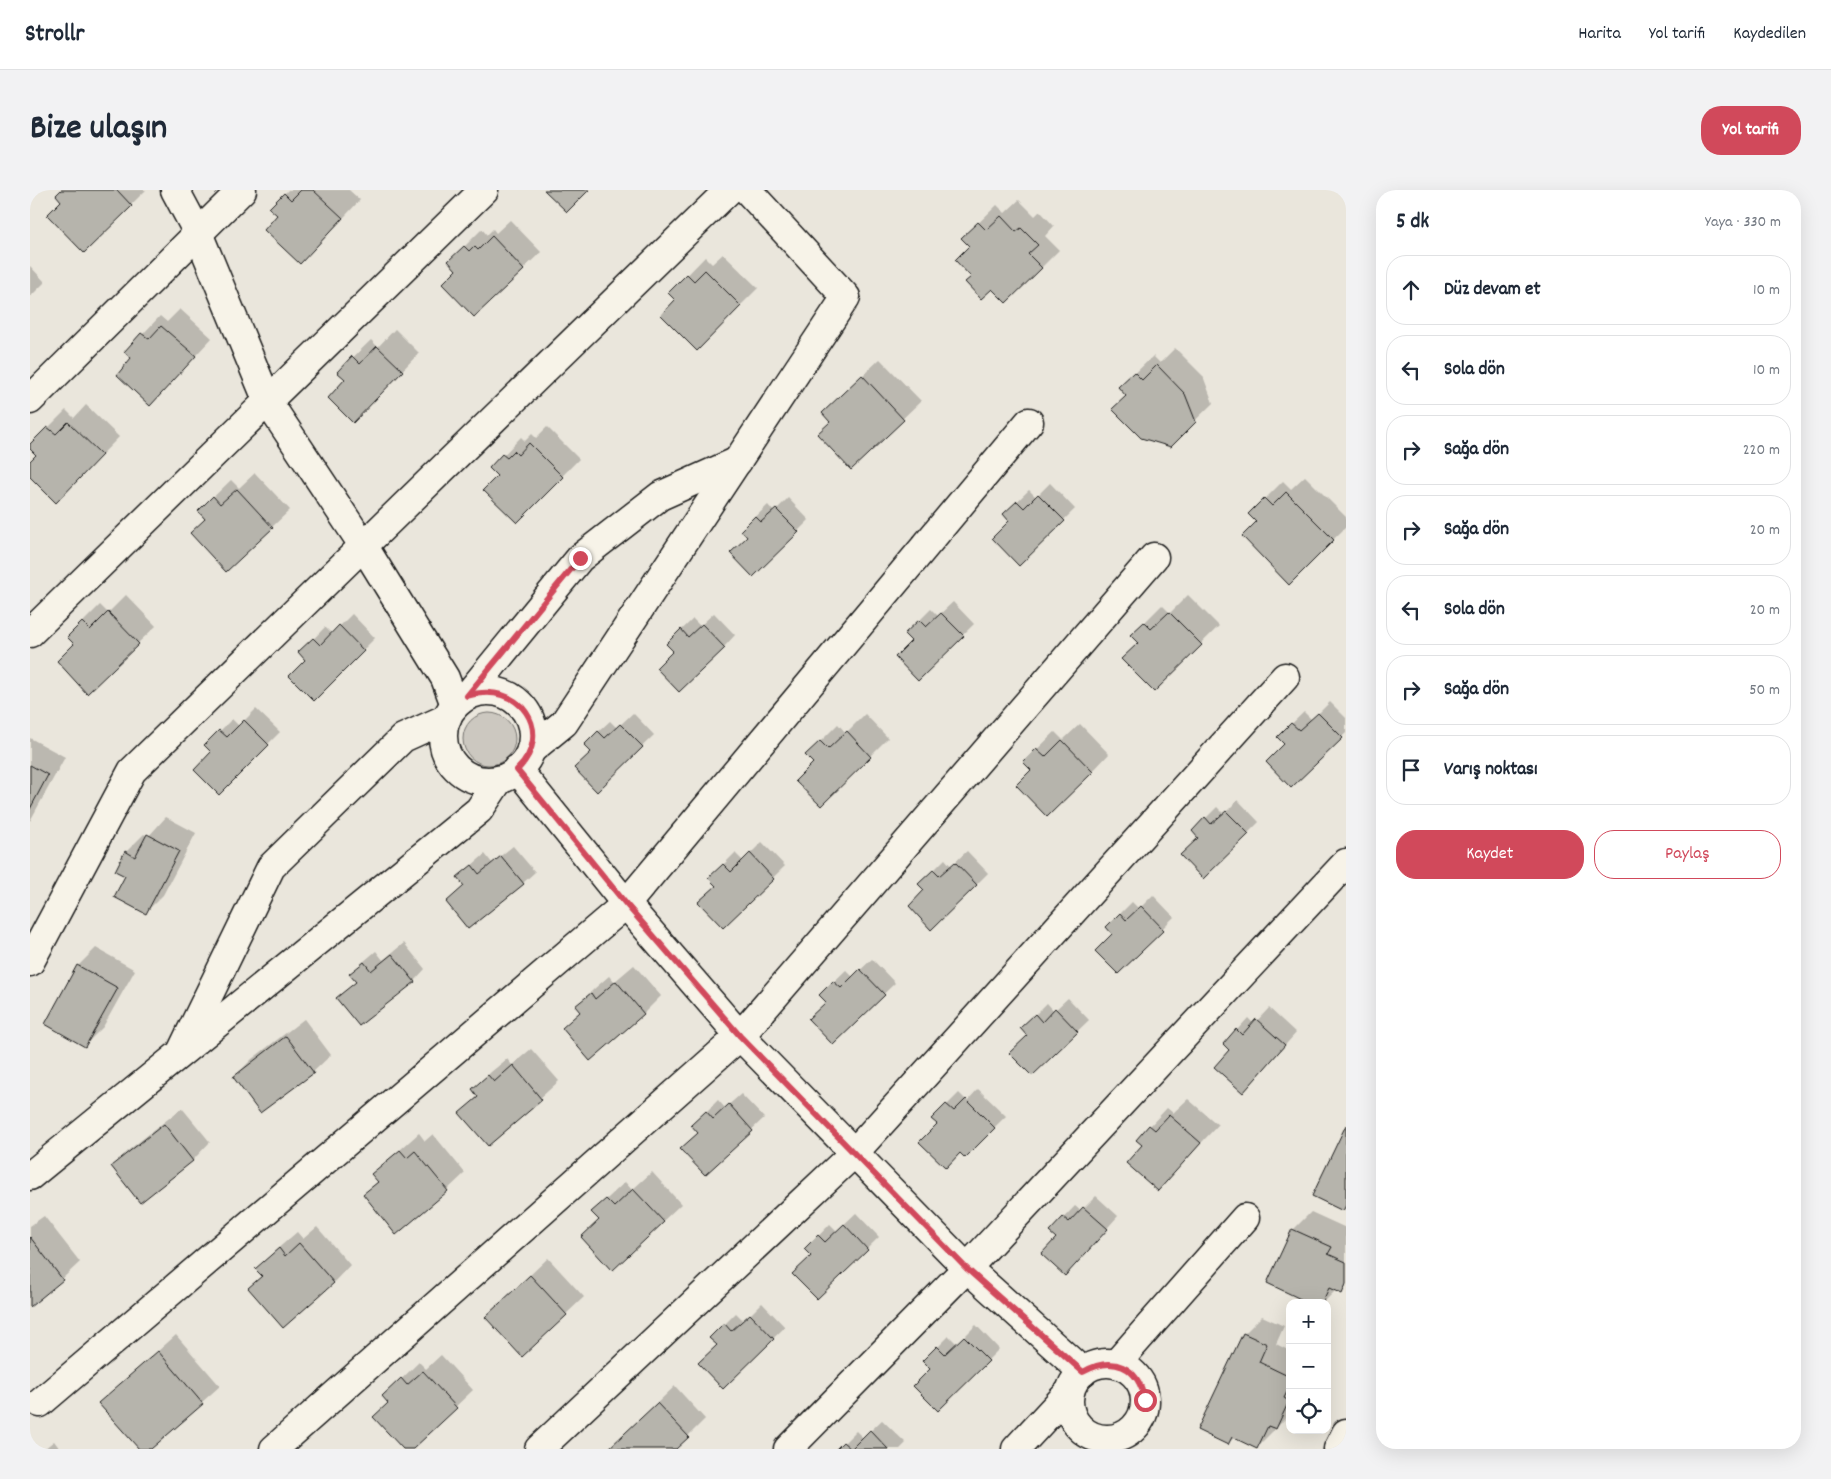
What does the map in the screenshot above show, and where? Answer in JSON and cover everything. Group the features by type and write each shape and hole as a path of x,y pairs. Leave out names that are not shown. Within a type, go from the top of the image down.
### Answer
{"street":[{"path":"175,190 198,233 268,402 363,544 445,678 456,706"},
{"path":"30,400 242,190"},
{"path":"30,633 484,190"},
{"path":"30,962 132,772 363,544 729,190"},
{"path":"30,1176 179,1057 479,810 516,766 564,723 846,297 747,190"},
{"path":"40,1403 626,904 1029,422"},
{"path":"179,1057 272,867 403,738 456,706 481,691 496,692 511,697 522,706 530,720 533,734 516,766 485,781 471,778 458,770 449,759 444,746 443,732 456,706 580,558 660,496 738,461"},
{"path":"274,1449 740,1036 1154,557"},
{"path":"539,1449 853,1154 1285,676"},
{"path":"516,766 626,904 740,1036 1077,1382"},
{"path":"788,1449 966,1268 1346,863"},
{"path":"1116,1364 1245,1218"},
{"path":"1016,1449 1077,1382 1104,1363 1116,1364 1128,1369 1137,1377 1143,1388 1144,1412 1130,1440 1096,1438 1086,1432 1071,1414 1069,1403 1077,1382"},
{"path":"1338,1449 1346,1434"}],"shaded area":[{"path":"484,713 494,713 508,720 515,734 515,744 508,758 494,765 484,765 474,761 467,754 463,744 463,734 467,724 474,717"}],"building":[{"path":"61,190 117,190 132,206 84,253 47,215 61,201 56,195"},
{"path":"301,190 313,190 343,218 300,264 264,230 277,215 269,208 284,193 291,200"},
{"path":"544,190 589,190 567,212"},
{"path":"1001,216 1016,232 1021,228 1038,245 1028,254 1042,268 1006,303 992,289 981,299 965,282 971,277 955,260 969,246 961,238 978,222 986,230"},
{"path":"492,236 524,270 474,317 442,284 456,270 448,261 464,246 469,251 474,246 478,250"},
{"path":"705,270 741,306 697,351 661,315 675,300 668,293 687,274 694,281"},
{"path":"161,326 196,356 150,406 117,375 131,358 124,352 141,333 149,339"},
{"path":"377,346 403,371 353,423 328,398 345,379 337,372 352,356 360,364"},
{"path":"1157,365 1185,394 1196,422 1171,447 1141,438 1112,409 1126,396 1118,387 1134,372 1142,380"},
{"path":"862,375 904,420 851,470 817,434 830,422 822,413"},
{"path":"68,422 102,455 56,503 30,477 30,461 36,455 30,449 30,444 47,427 56,434"},
{"path":"529,443 563,477 517,523 483,490 497,476 489,468 502,454 507,458 514,451 518,455"},
{"path":"237,489 273,528 226,572 190,533 205,519 198,511 213,496 220,504"},
{"path":"1286,492 1334,540 1289,585 1242,536 1256,522 1248,514 1264,498 1272,506"},
{"path":"1038,494 1065,521 1019,566 992,538 1009,521 1003,514 1017,501 1024,508"},
{"path":"776,509 799,532 753,577 730,553 747,537 741,530 755,516 761,522"},
{"path":"108,612 139,644 87,694 57,661 74,644 67,637 82,622 90,630"},
{"path":"1169,612 1202,645 1154,692 1121,659 1138,643 1130,635 1144,622 1151,629"},
{"path":"941,613 964,636 918,681 895,657 911,641 904,634 919,620 926,627"},
{"path":"702,624 725,648 679,692 656,668 673,651 666,644 681,629 688,637"},
{"path":"339,625 364,651 314,701 289,676 305,660 298,652 313,638 320,645"},
{"path":"1318,713 1343,738 1291,788 1266,762 1284,744 1277,737 1291,723 1299,730"},
{"path":"244,720 269,745 219,795 194,770 211,752 204,745 219,730 227,737"},
{"path":"620,724 643,747 597,792 574,768 591,752 584,745 598,731 605,738"},
{"path":"847,731 871,757 821,806 795,781 813,763 805,755 820,741 828,749"},
{"path":"1062,740 1093,772 1047,817 1016,785 1031,770 1023,762 1036,749 1045,757"},
{"path":"30,765 48,775 30,809"},
{"path":"1226,811 1249,834 1203,879 1180,855 1198,838 1192,831 1205,817 1211,824"},
{"path":"147,834 179,851 146,914 114,897 125,876 115,871 125,851 135,857"},
{"path":"750,853 774,879 723,928 698,902 716,886 708,878 723,864 731,872"},
{"path":"501,856 524,884 468,929 446,902 464,886 457,877 472,865 479,874"},
{"path":"955,862 977,885 931,930 909,906 924,890 918,884 933,870 939,876"},
{"path":"1141,906 1164,930 1118,974 1095,951 1112,934 1106,927 1120,913 1126,920"},
{"path":"392,954 415,982 359,1026 336,998 356,982 349,974 364,962 371,971"},
{"path":"77,965 118,988 85,1047 45,1024"},
{"path":"860,969 885,995 833,1045 808,1019 826,1002 819,995 833,981 841,988"},
{"path":"616,981 644,1014 590,1061 562,1028 580,1012 575,1006 591,993 595,999"},
{"path":"1055,1008 1078,1032 1032,1076 1009,1053 1027,1036 1020,1028 1035,1014 1042,1022"},
{"path":"1256,1019 1285,1045 1243,1093 1214,1067 1229,1050 1223,1044 1236,1029 1242,1035"},
{"path":"286,1036 314,1073 260,1113 233,1077"},
{"path":"513,1065 542,1100 488,1146 459,1113 478,1097 472,1089 488,1075 494,1082"},
{"path":"966,1099 995,1128 965,1158 960,1153 946,1168 919,1142 937,1124 931,1119 946,1104 954,1111"},
{"path":"729,1104 753,1131 705,1175 680,1149 698,1133 691,1125 706,1111 713,1119"},
{"path":"1169,1115 1201,1143 1158,1191 1126,1163 1142,1145 1136,1140 1149,1125 1155,1130"},
{"path":"164,1124 193,1161 140,1203 111,1166"},
{"path":"1346,1125 1346,1205 1343,1211 1312,1196"},
{"path":"400,1150 407,1158 415,1151 448,1191 396,1235 363,1194 378,1182 371,1174"},
{"path":"633,1189 664,1222 612,1271 581,1237 599,1220 591,1212 606,1199 614,1207"},
{"path":"1083,1207 1108,1229 1065,1276 1041,1254 1056,1238 1049,1232 1063,1217 1069,1222"},
{"path":"844,1224 868,1250 817,1299 792,1274 811,1256 804,1249 818,1235 825,1242"},
{"path":"1292,1229 1332,1247 1328,1254 1346,1262 1346,1284 1342,1294 1329,1288 1324,1299 1301,1299 1267,1283"},
{"path":"30,1237 63,1280 30,1307"},
{"path":"299,1243 334,1283 283,1328 248,1288 262,1276 255,1269 279,1248 285,1256"},
{"path":"530,1275 567,1315 522,1357 485,1317"},
{"path":"750,1314 774,1339 723,1389 698,1363 717,1345 709,1338 724,1323 731,1331"},
{"path":"1243,1333 1267,1344 1259,1362 1286,1375 1286,1394 1284,1398 1286,1399 1286,1407 1276,1429 1268,1426 1257,1449 1232,1437 1228,1445 1197,1430"},
{"path":"964,1336 989,1361 938,1411 913,1386 930,1369 922,1361 937,1346 945,1354"},
{"path":"158,1351 203,1404 151,1449 139,1449 98,1403"},
{"path":"423,1371 457,1408 413,1449 403,1449 373,1417 388,1403 382,1396 401,1378 407,1385"},
{"path":"657,1403 689,1437 676,1449 608,1449"},
{"path":"870,1430 888,1449 851,1449"},
{"path":"843,1442 851,1449 836,1449"}],"route":[{"path":"580,558 467,696 481,691 496,692 511,697 522,706 530,720 533,734 531,750 524,763 517,770 626,904 740,1036 853,1154 966,1268 1083,1372 1093,1366 1104,1363 1116,1364 1128,1369 1137,1377 1143,1388 1145,1400"}]}
